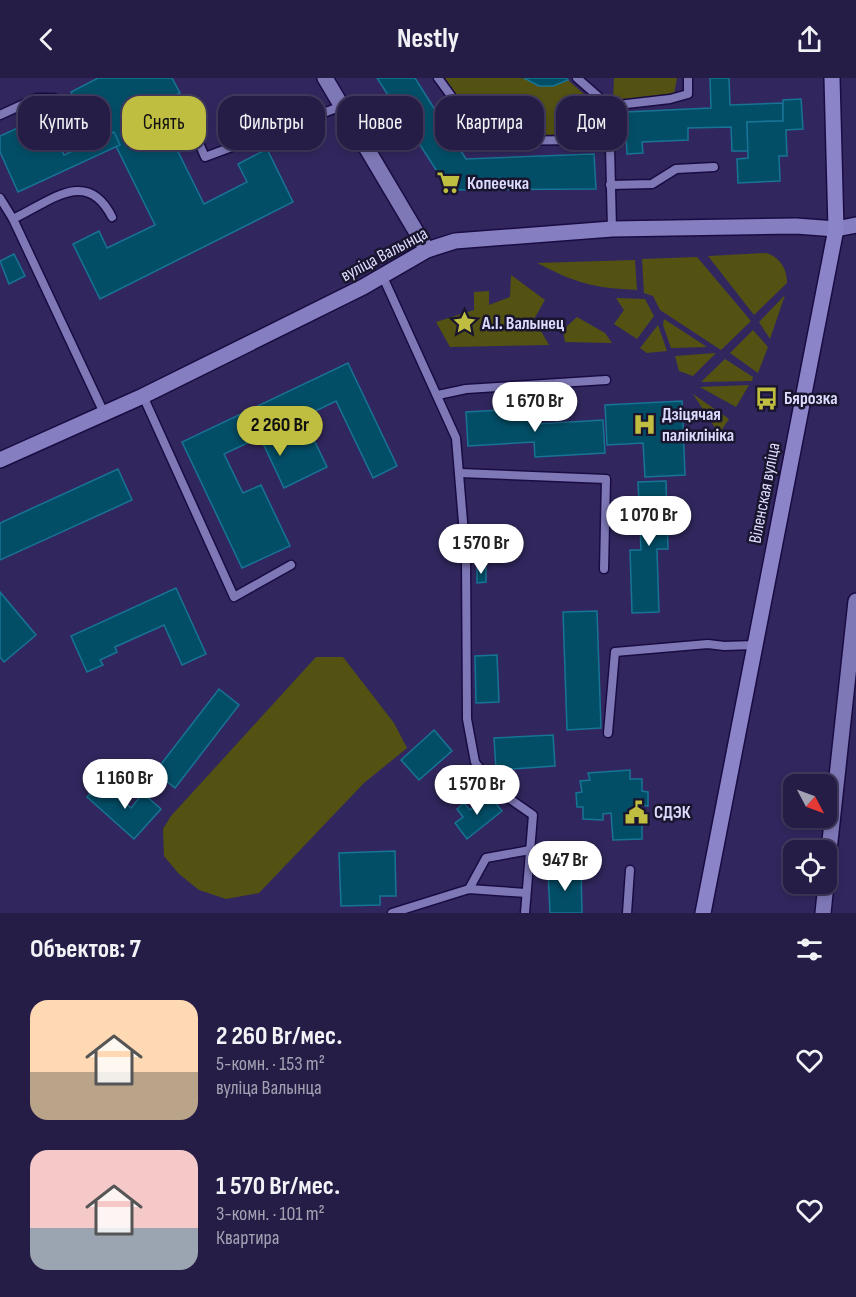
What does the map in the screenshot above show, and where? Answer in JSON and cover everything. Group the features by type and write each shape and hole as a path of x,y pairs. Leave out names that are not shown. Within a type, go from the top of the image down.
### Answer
{"main road":[{"name":"Віленская вуліца","path":"703,913 836,229 832,78"}],"street":[{"path":"325,78 337,98"},
{"path":"368,150 427,250"},
{"name":"вуліца Валынца","path":"0,460 143,396 383,277 427,250 455,241 612,229 796,226 836,229 856,225"},
{"path":"830,840 856,601"},
{"path":"823,913 825,894"}],"lane":[{"path":"438,78 484,141 556,140"},
{"path":"577,78 598,96"},
{"path":"627,104 670,99 688,94 687,78"},
{"path":"0,115 18,106"},
{"path":"202,150 205,157 337,108"},
{"path":"610,150 612,229"},
{"path":"610,185 652,184 676,169 714,167"},
{"path":"13,219 71,191 84,189 104,201 112,217"},
{"path":"0,198 13,219 104,413"},
{"path":"383,277 456,438 466,558 467,719 475,762 494,788 533,815 525,913"},
{"path":"438,395 466,389 606,380"},
{"path":"143,396 234,597 291,565"},
{"path":"460,473 606,479 604,569"},
{"path":"608,733 615,652 708,644 754,645"},
{"path":"469,889 486,858 530,850"},
{"path":"627,913 630,870"},
{"path":"392,913 469,889 526,893"}],"shaded area":[{"path":"445,78 519,78 545,85 568,80 585,96 556,96 556,135 544,135 544,96 457,96"},
{"path":"614,78 677,78 674,94 627,99 627,96 613,96"},
{"path":"766,253 775,257 782,264 787,283 754,315 708,256"},
{"path":"697,257 751,321 721,350 660,310 653,296 644,293 642,259"},
{"path":"635,260 637,290 608,288 585,283 537,263"},
{"path":"511,275 545,300 534,319 549,345 450,347 436,322 474,310 474,292 489,291 489,305 510,297"},
{"path":"785,295 770,339 759,322"},
{"path":"616,298 645,299 654,316 637,339 614,324 624,310"},
{"path":"577,317 605,333 612,343 565,342 563,330"},
{"path":"664,319 707,347 671,348 663,325"},
{"path":"658,325 667,351 647,353 640,348"},
{"path":"753,330 768,347 758,373 730,353"},
{"path":"716,353 693,376 679,371 675,356"},
{"path":"725,359 753,377 752,381 701,382"},
{"path":"749,385 736,407 700,387"},
{"path":"693,394 729,419 719,434"},
{"path":"316,657 343,657 394,723 407,748 364,783 259,893 226,899 199,890 179,874 164,856 163,829 171,816"}],"building":[{"path":"98,78 172,78 180,93 174,96 122,96 122,150 177,150 204,204 247,182 238,164 267,150 293,202 100,299 73,244 99,231 107,248 155,225 110,134 110,96 73,96 71,92"},
{"path":"377,78 415,78 435,110 435,150 460,150 466,159 594,154 596,189 449,190 423,150 423,96 389,96"},
{"path":"524,78 566,78 568,80 553,86 539,86"},
{"path":"710,78 729,78 730,105 783,103 783,121 747,122 748,151 732,151 731,127 688,128 688,140 642,142 643,153 627,154 627,112 711,108"},
{"path":"801,99 803,129 786,130 787,156 779,156 780,181 738,183 737,159 748,158 747,122 783,121 783,100"},
{"path":"18,128 18,150 62,150 64,155 75,150 109,150 18,192 0,152 0,136"},
{"path":"114,132 120,145 110,150 110,134"},
{"path":"14,254 25,276 9,284 0,261"},
{"path":"348,363 397,466 373,478 336,401 303,417 327,467 284,488 260,437 224,454 243,493 261,485 290,546 242,568 182,442"},
{"name":"Дзіцячая паліклініка","path":"682,401 685,475 645,477 643,443 607,445 605,405"},
{"path":"536,408 537,424 603,420 605,453 535,457 534,442 468,446 466,412"},
{"path":"118,469 132,500 0,560 0,523"},
{"path":"666,481 668,549 657,549 659,612 632,613 630,550 641,550 638,482"},
{"path":"477,568 486,568 486,582 477,583"},
{"path":"176,588 206,654 182,665 164,625 115,647 117,652 100,660 103,665 87,672 71,636"},
{"path":"0,592 36,635 4,662 0,657"},
{"path":"597,611 601,728 567,730 563,612"},
{"path":"497,655 499,702 476,703 475,656"},
{"path":"219,689 239,705 175,788 155,772"},
{"path":"434,730 452,751 419,780 401,760"},
{"path":"553,735 555,766 496,770 494,738"},
{"path":"630,770 630,779 642,779 642,791 648,792 648,806 642,805 642,839 613,840 611,813 603,814 603,820 583,819 583,807 577,807 576,793 582,792 580,781 590,780 588,773"},
{"path":"101,782 131,808 143,793 161,809 134,839 87,797"},
{"path":"489,795 502,811 467,839 455,823 463,817 457,809 464,803 470,810"},
{"path":"395,851 396,896 380,896 380,905 341,906 339,853"},
{"path":"581,871 582,913 550,913 548,872"}],"place":[{"name":"Копеечка","path":"449,183"},
{"name":"А.І. Валынец","path":"464,323"},
{"name":"Бярозка","path":"766,398"},
{"name":"Дзіцячая паліклініка","path":"644,424"},
{"name":"СДЭК","path":"636,812"}]}
